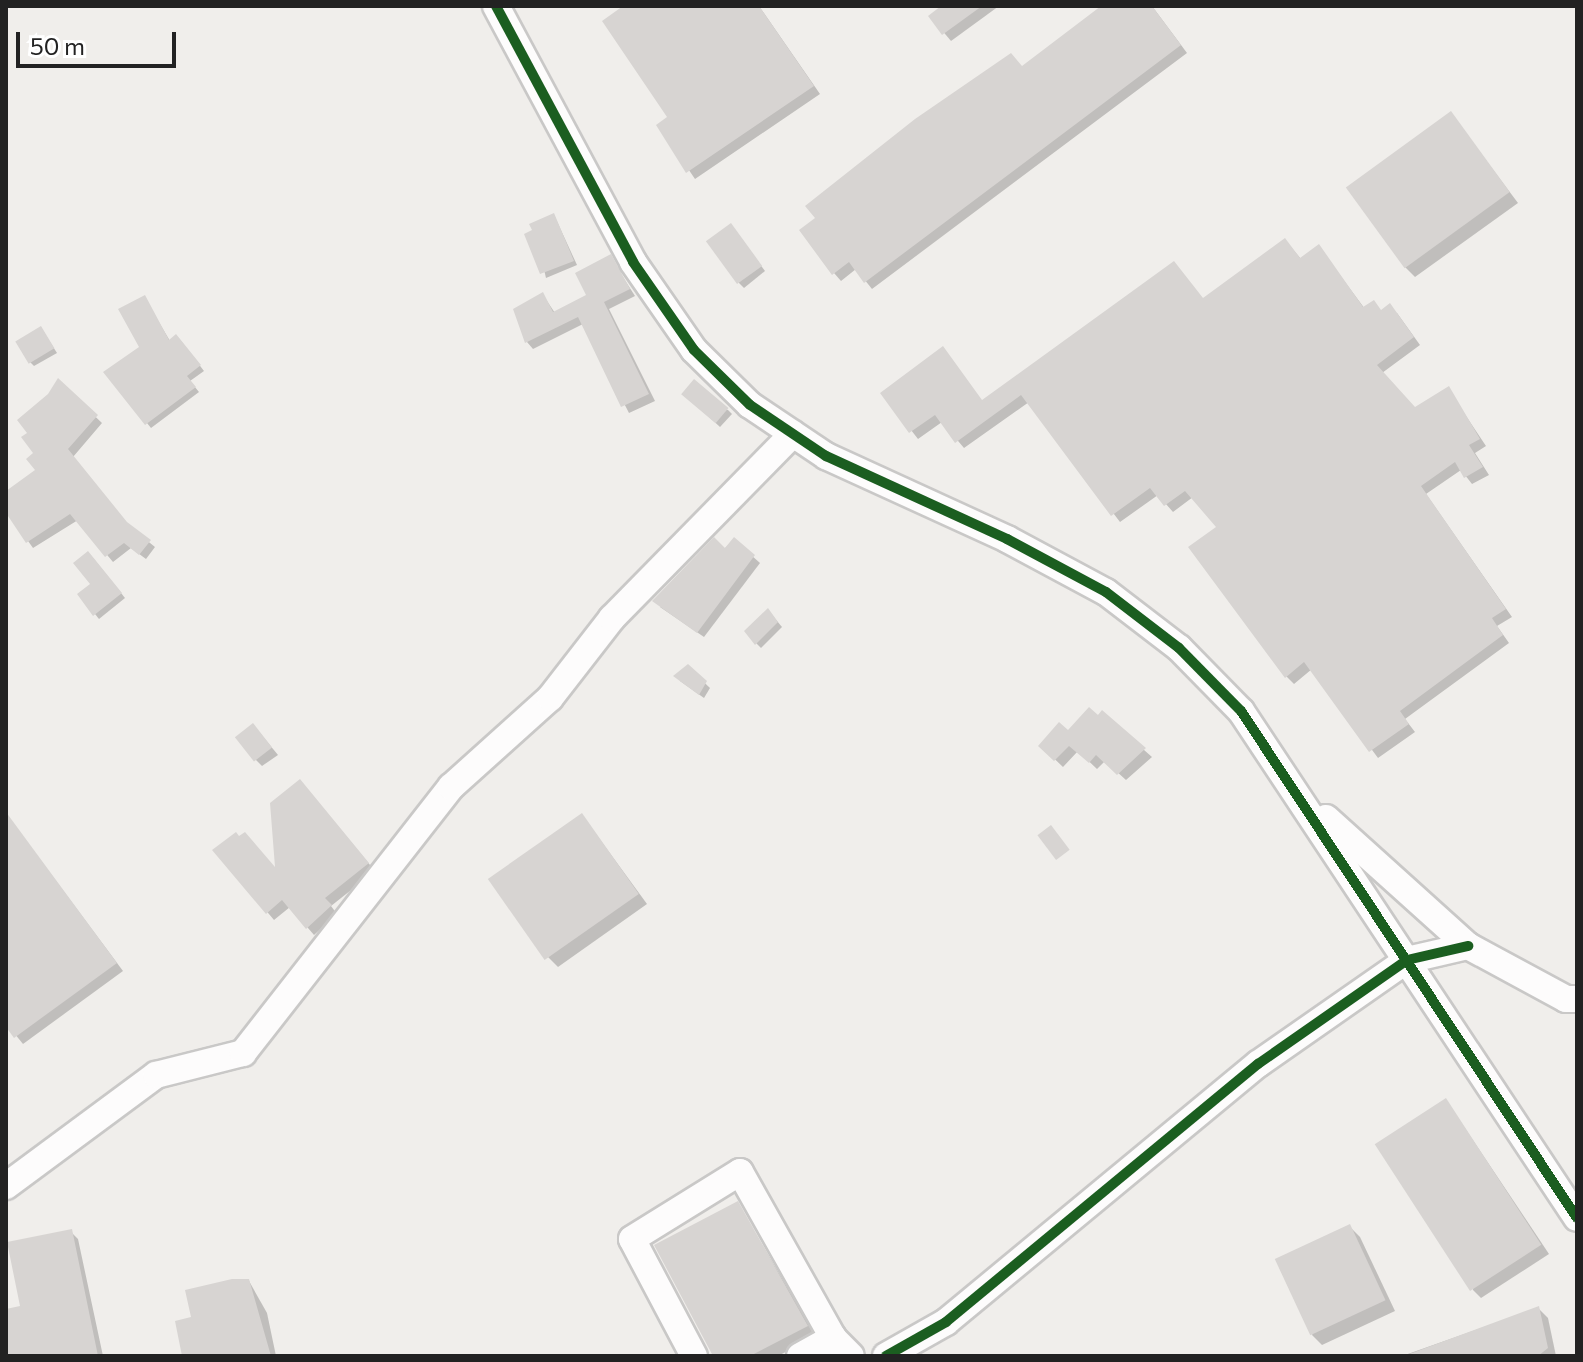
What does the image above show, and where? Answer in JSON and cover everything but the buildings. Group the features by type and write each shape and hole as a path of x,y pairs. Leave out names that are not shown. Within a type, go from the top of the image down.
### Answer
{"street":[{"path":"496,6 633,262 694,350 750,405 826,456 1007,539 1106,592 1179,648 1241,711 1577,1218"},
{"path":"6,1186 156,1075 243,1053 451,787 550,698 612,618 793,434"},
{"path":"1296,791 1468,946 1566,999 1577,999"},
{"path":"886,1356 946,1322 1196,1113 1407,960 1468,946"},
{"path":"694,1356 632,1239 740,1172 842,1347 800,1356"}],"cycle path":[{"path":"496,6 633,262 694,350 750,405 826,456 1007,539 1106,592 1179,648 1241,711 1577,1218"},
{"path":"886,1356 946,1322 1258,1064 1407,960 1468,946"}]}
